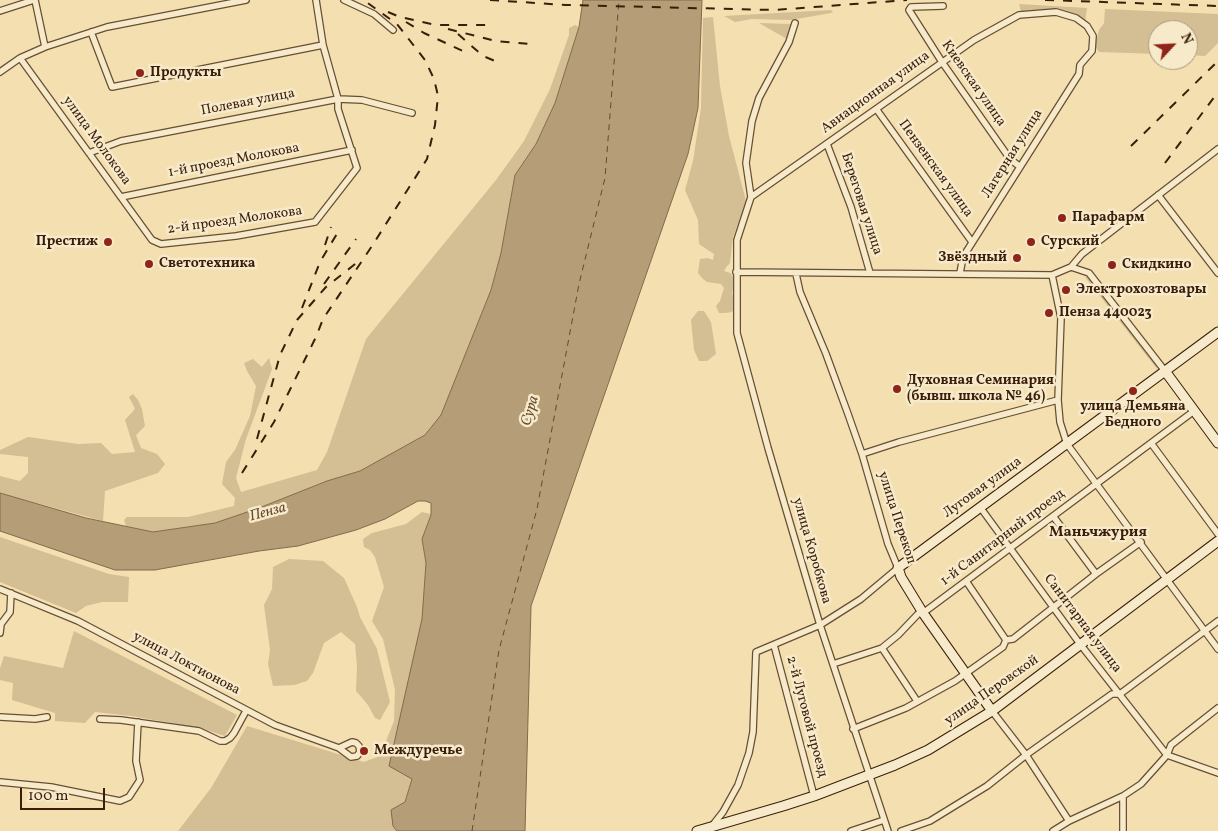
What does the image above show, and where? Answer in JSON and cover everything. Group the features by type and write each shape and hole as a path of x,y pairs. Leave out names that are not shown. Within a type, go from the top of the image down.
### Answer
{"main road":[{"name":"Луговая улица","path":"898,568 1218,332"},
{"path":"1165,371 1218,443"},
{"name":"улица Перовской","path":"705,829 814,796 928,750 992,711 1218,541"},
{"name":"улица Перекоп","path":"898,568 901,577 923,613 992,711"}],"street":[{"path":"0,11 34,0 45,47"},
{"path":"0,72 20,58 45,47 107,27 246,0"},
{"path":"316,0 323,45 338,98 338,108 352,150"},
{"path":"344,0 374,14 393,30"},
{"name":"Киевская улица","path":"943,6 911,7 909,10 942,62 1010,159 1019,166"},
{"name":"Лагерная улица","path":"960,273 963,257 1079,74 1080,65 1092,51 1093,36 1087,26 1076,18 1056,12 1019,15"},
{"name":"Авиационная улица","path":"751,197 974,40 1019,15"},
{"path":"751,197 746,163 752,121 758,98 790,42 796,23"},
{"path":"91,32 112,87 323,45"},
{"name":"улица Молокова","path":"20,58 152,240"},
{"name":"Полевая улица","path":"89,153 135,138 338,98 362,100 412,113"},
{"name":"Пензенская улица","path":"877,110 972,242"},
{"name":"Береговая улица","path":"827,144 850,207 870,273"},
{"path":"736,272 1052,275 1071,267 1082,254 1218,149"},
{"name":"2-й проезд Молокова","path":"152,240 161,244 236,236 315,222 356,168 352,150"},
{"name":"1-й проезд Молокова","path":"121,197 352,150"},
{"path":"1158,194 1218,273"},
{"name":"улица Коробкова","path":"751,197 737,240 738,333 743,358 820,625 888,831"},
{"path":"1071,267 1089,273 1165,371"},
{"name":"улица Перекоп","path":"796,274 802,299 826,354 862,454 888,544 898,568"},
{"path":"1052,275 1061,318 1058,400 1060,422 1067,444 1218,649"},
{"path":"862,454 899,442 1058,400"},
{"name":"1-й Санитарный проезд","path":"882,648 898,635 918,614 923,613 966,582 1194,410"},
{"path":"1150,443 1218,534"},
{"name":"Санитарная улица","path":"980,507 1080,644 1167,755"},
{"path":"1053,516 1096,574"},
{"path":"1006,640 1013,640 1096,574 1141,542"},
{"name":"Луговая улица","path":"705,829 723,812 738,785 749,753 753,732 756,652 820,625 861,599 898,568"},
{"path":"966,582 1006,640"},
{"name":"улица Локтионова","path":"0,590 78,621 275,726 339,748 351,756 356,756 360,752 359,746 352,742 339,748"},
{"path":"0,632 1,624 10,612 11,593"},
{"path":"900,831 930,821 987,786 1026,755 1112,694 1120,694 1218,621"},
{"path":"853,729 906,708 966,674 1003,647 1006,640"},
{"name":"2-й Луговой проезд","path":"774,645 814,796"},
{"path":"833,664 882,648 917,701"},
{"path":"1053,831 1069,821 1123,796 1141,784 1167,755 1171,745 1218,708"},
{"path":"100,719 138,722 199,732 220,741 225,741 234,733 246,711"},
{"name":"улица Перекоп","path":"992,711 1026,755 1069,821"},
{"path":"0,717 35,719 47,717"},
{"path":"0,782 50,787 120,801 129,797 140,780 136,761 138,722"},
{"path":"1167,755 1218,774"},
{"path":"1123,796 1123,831"},
{"path":"851,831 884,820"}],"shaded area":[{"path":"1019,4 1087,8 1085,23 1056,10 1021,12"},
{"path":"1105,9 1218,14 1218,43 1205,56 1198,56 1198,20 1148,20 1148,54 1099,52 1095,46 1099,30 1104,23"},
{"path":"831,10 833,12 831,13 791,20 752,19 735,22 724,16"},
{"path":"713,17 720,86 729,136 746,201 733,237 730,263 724,271 730,273 734,278 735,287 732,292 735,306 732,312 725,313 719,313 716,306 720,301 724,288 721,284 707,282 698,273 700,259 708,258 713,260 714,254 699,244 698,220 685,190 693,161 701,108 703,18"},
{"path":"759,23 790,24 792,27 790,37 787,39"},
{"path":"575,25 579,27 555,103 536,144 515,175 501,253 491,290 441,416 425,435 360,471 327,481 215,523 153,532 126,526 124,520 127,517 188,517 234,506 235,498 222,484 226,462 235,450 250,416 256,386 244,363 253,359 262,367 269,358 272,369 246,439 236,478 241,492 317,470 327,452 366,339 496,180 524,141 550,89 569,35 569,28"},
{"path":"1085,277 1089,277 1156,364 1157,369"},
{"path":"698,311 704,311 711,322 716,354 707,361 699,361 694,350 691,320"},
{"path":"133,394 142,409 145,426 136,435 141,448 157,454 165,464 158,473 105,491 103,521 0,493 0,476 20,481 28,473 28,457 0,454 0,450 28,437 78,444 101,443 112,454 135,452 125,420 135,409 129,397"},
{"path":"422,512 431,514 422,539 426,563 412,779 405,802 393,826 397,831 178,831 211,788 247,726 364,762 380,756 394,721 395,690 383,639 372,621 384,587 375,557 370,550 364,547 363,539 372,533 406,524"},
{"path":"0,537 109,574 129,577 128,602 102,602 86,606 76,613 0,582"},
{"path":"289,559 323,561 344,578 360,617 377,649 390,702 380,720 375,718 368,705 356,691 357,666 355,644 341,632 324,643 313,673 307,681 294,685 273,686 268,664 270,650 264,605 272,589 273,567"},
{"path":"74,631 237,715 225,736 200,728 95,712 85,723 55,721 55,713 12,700 13,683 0,680 0,668 4,656 63,668"}],"water":[{"path":"583,0 702,0 698,108 688,154 531,606 525,831 397,831 393,826 391,810 405,802 412,779 389,766 422,619 426,563 422,539 431,515 431,503 418,501 385,519 356,530 298,546 259,551 155,570 115,570 0,531 0,493 86,518 153,532 215,523 259,508 327,481 360,471 425,435 441,415 491,290 501,253 515,175 536,144 555,103 579,27"}],"ferry route":[{"path":"472,831 499,650 537,509 579,284 605,178 619,0"}],"railway":[{"path":"490,0 566,5 775,10 907,0"},
{"path":"1045,0 1218,6"},
{"path":"242,473 274,422 323,319 427,159 435,125 438,96 434,79 425,60 397,24 365,1"},
{"path":"388,12 400,17 436,25 486,25"},
{"path":"406,22 424,33 463,51"},
{"path":"448,29 496,41 530,44"},
{"path":"458,34 483,56 495,61"},
{"path":"1131,146 1218,61"},
{"path":"1165,163 1218,92"},
{"path":"325,245 331,227"},
{"path":"302,308 320,262 338,232"},
{"path":"324,284 356,239"},
{"path":"257,439 280,355 297,320 326,287 359,261"}],"place":[{"name":"Продукты","path":"140,73"},
{"name":"Парафарм","path":"1062,218"},
{"name":"Престиж","path":"108,242"},
{"name":"Сурский","path":"1031,242"},
{"name":"Звёздный","path":"1017,258"},
{"name":"Светотехника","path":"149,264"},
{"name":"Скидкино","path":"1112,265"},
{"name":"Электрохозтовары","path":"1066,290"},
{"name":"Пенза 440023","path":"1049,313"},
{"name":"Духовная Семинария (бывш. школа № 46)","path":"897,389"},
{"name":"улица Демьяна Бедного","path":"1133,391"},
{"name":"Междуречье","path":"364,751"}],"district":[{"name":"Маньчжурия","path":"1098,533"}],"water label":[{"name":"Сура","path":"531,411"},
{"name":"Пенза","path":"268,513"}]}
